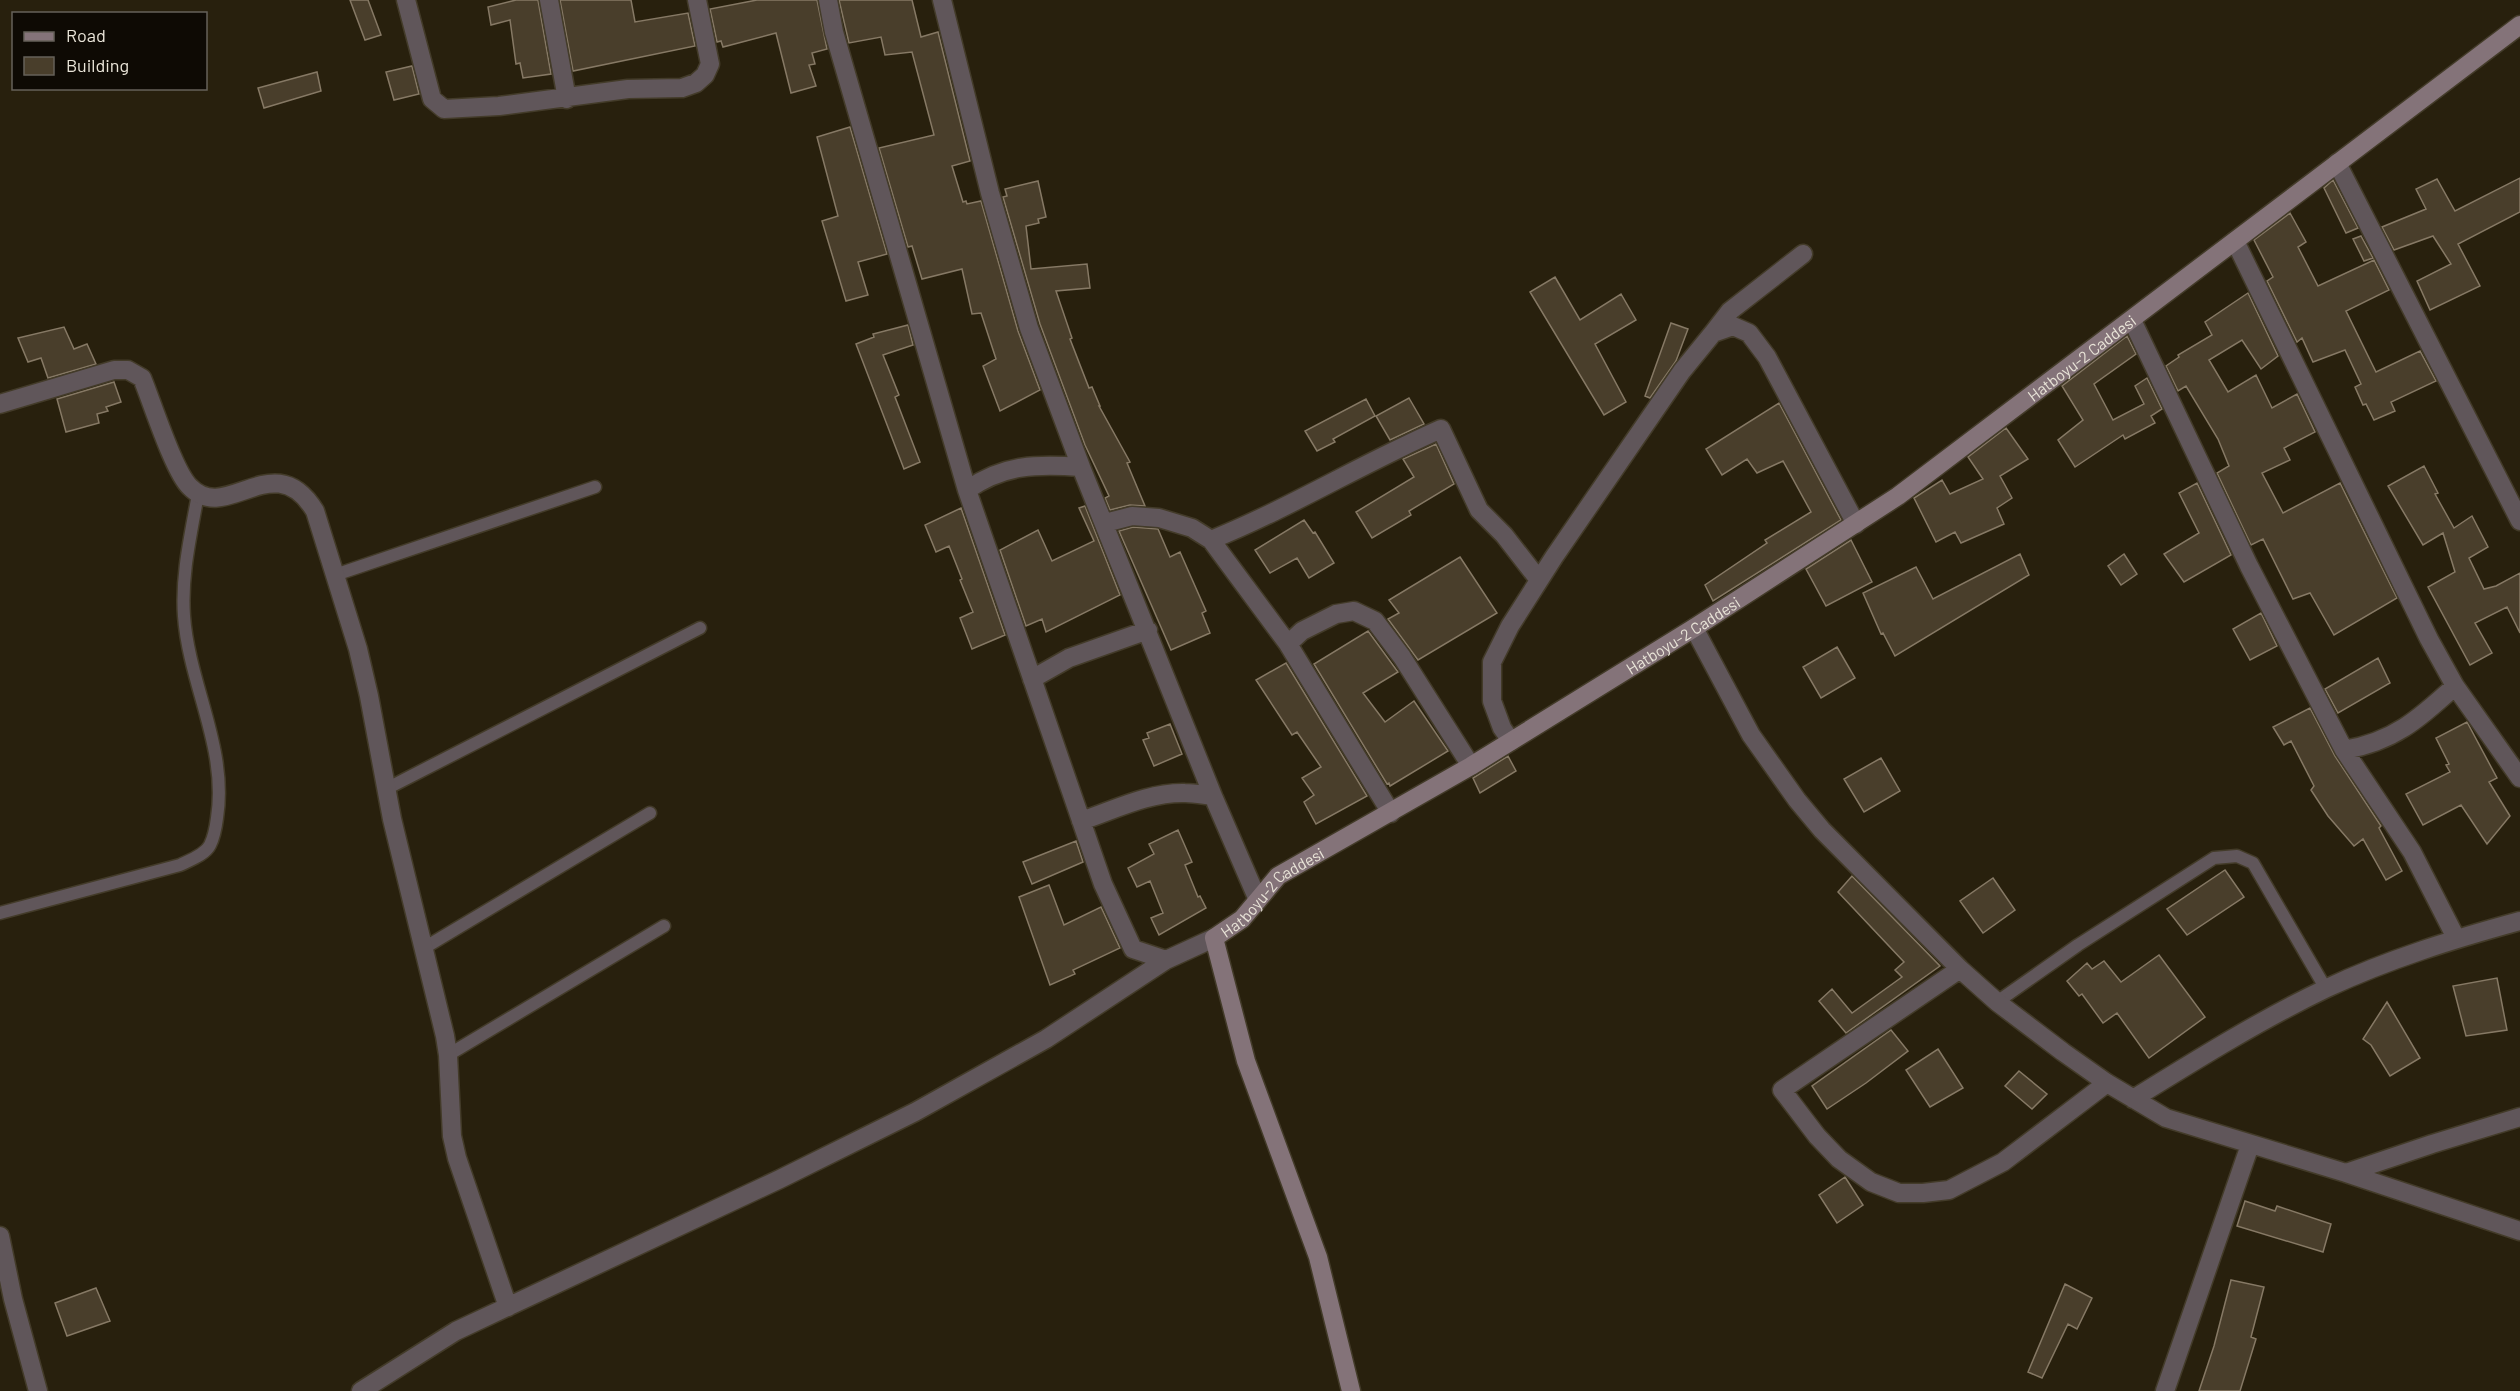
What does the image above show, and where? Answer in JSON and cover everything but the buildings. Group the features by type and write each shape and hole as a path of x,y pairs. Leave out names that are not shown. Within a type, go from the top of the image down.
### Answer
{"main road":[{"name":"Hatboyu-2 Caddesi","path":"1351,1391 1318,1257 1246,1060 1214,938 1242,919 1278,876 1472,766 1694,628 1898,496 2520,25"}],"street":[{"path":"406,0 432,99 444,109 567,99 628,89 682,88 696,83 705,75 710,64 698,0"},
{"path":"549,0 567,99"},
{"path":"828,0 844,67 967,490 1103,884 1133,949 1166,960"},
{"path":"942,0 962,88 1029,328 1081,467 1106,523 1213,796 1258,900"},
{"path":"2337,163 2520,521"},
{"path":"2235,241 2429,639 2455,686 2520,778"},
{"path":"1511,741 1502,728 1492,701 1492,662 1510,626 1682,371 1730,311 1803,254"},
{"path":"2132,320 2249,566 2344,750 2412,852 2456,938"},
{"path":"1713,333 1733,326 1749,333 1767,357 1856,524"},
{"path":"0,404 114,370 121,369 136,373 142,378 184,481 198,494 223,498 264,483 274,483 291,487 301,493 315,511 358,649 369,696 386,789 448,1055 449,1115 455,1147 508,1307"},
{"path":"1211,540 1263,519 1441,429 1479,510 1504,535 1539,580"},
{"path":"967,490 984,478 1010,468 1047,465 1081,467"},
{"path":"1106,523 1132,516 1159,518 1192,528 1211,540 1288,644 1391,813"},
{"path":"1288,644 1302,631 1336,614 1354,611 1374,621 1402,657 1472,766"},
{"path":"1694,628 1751,735 1797,800 1845,854 1960,969 1997,1002 2107,1083 2166,1118 2346,1173 2520,1231"},
{"path":"1032,679 1069,658 1148,630"},
{"path":"2344,750 2369,746 2393,735 2428,711 2455,686"},
{"path":"1081,821 1125,804 1157,796 1184,792 1213,796"},
{"path":"2133,1099 2214,1050 2326,989 2408,954 2520,921"},
{"path":"361,1391 456,1331 780,1179 915,1112 1046,1039 1166,960 1214,938"},
{"path":"1960,969 1782,1090 1817,1136 1839,1159 1871,1182 1899,1193 1948,1190 2003,1162 2107,1083"},
{"path":"2346,1173 2520,1117"},
{"path":"2165,1391 2250,1145"},
{"path":"0,1236 13,1299 38,1391"}],"lane":[{"path":"335,575 595,487"},
{"path":"0,913 180,865 201,854 210,846 219,804 218,764 186,637 183,600 185,571 198,494"},
{"path":"386,789 700,628"},
{"path":"424,948 650,813"},
{"path":"1997,1002 2163,888 2214,858 2225,856 2237,856 2253,863 2326,989"},
{"path":"448,1055 664,926"}]}
